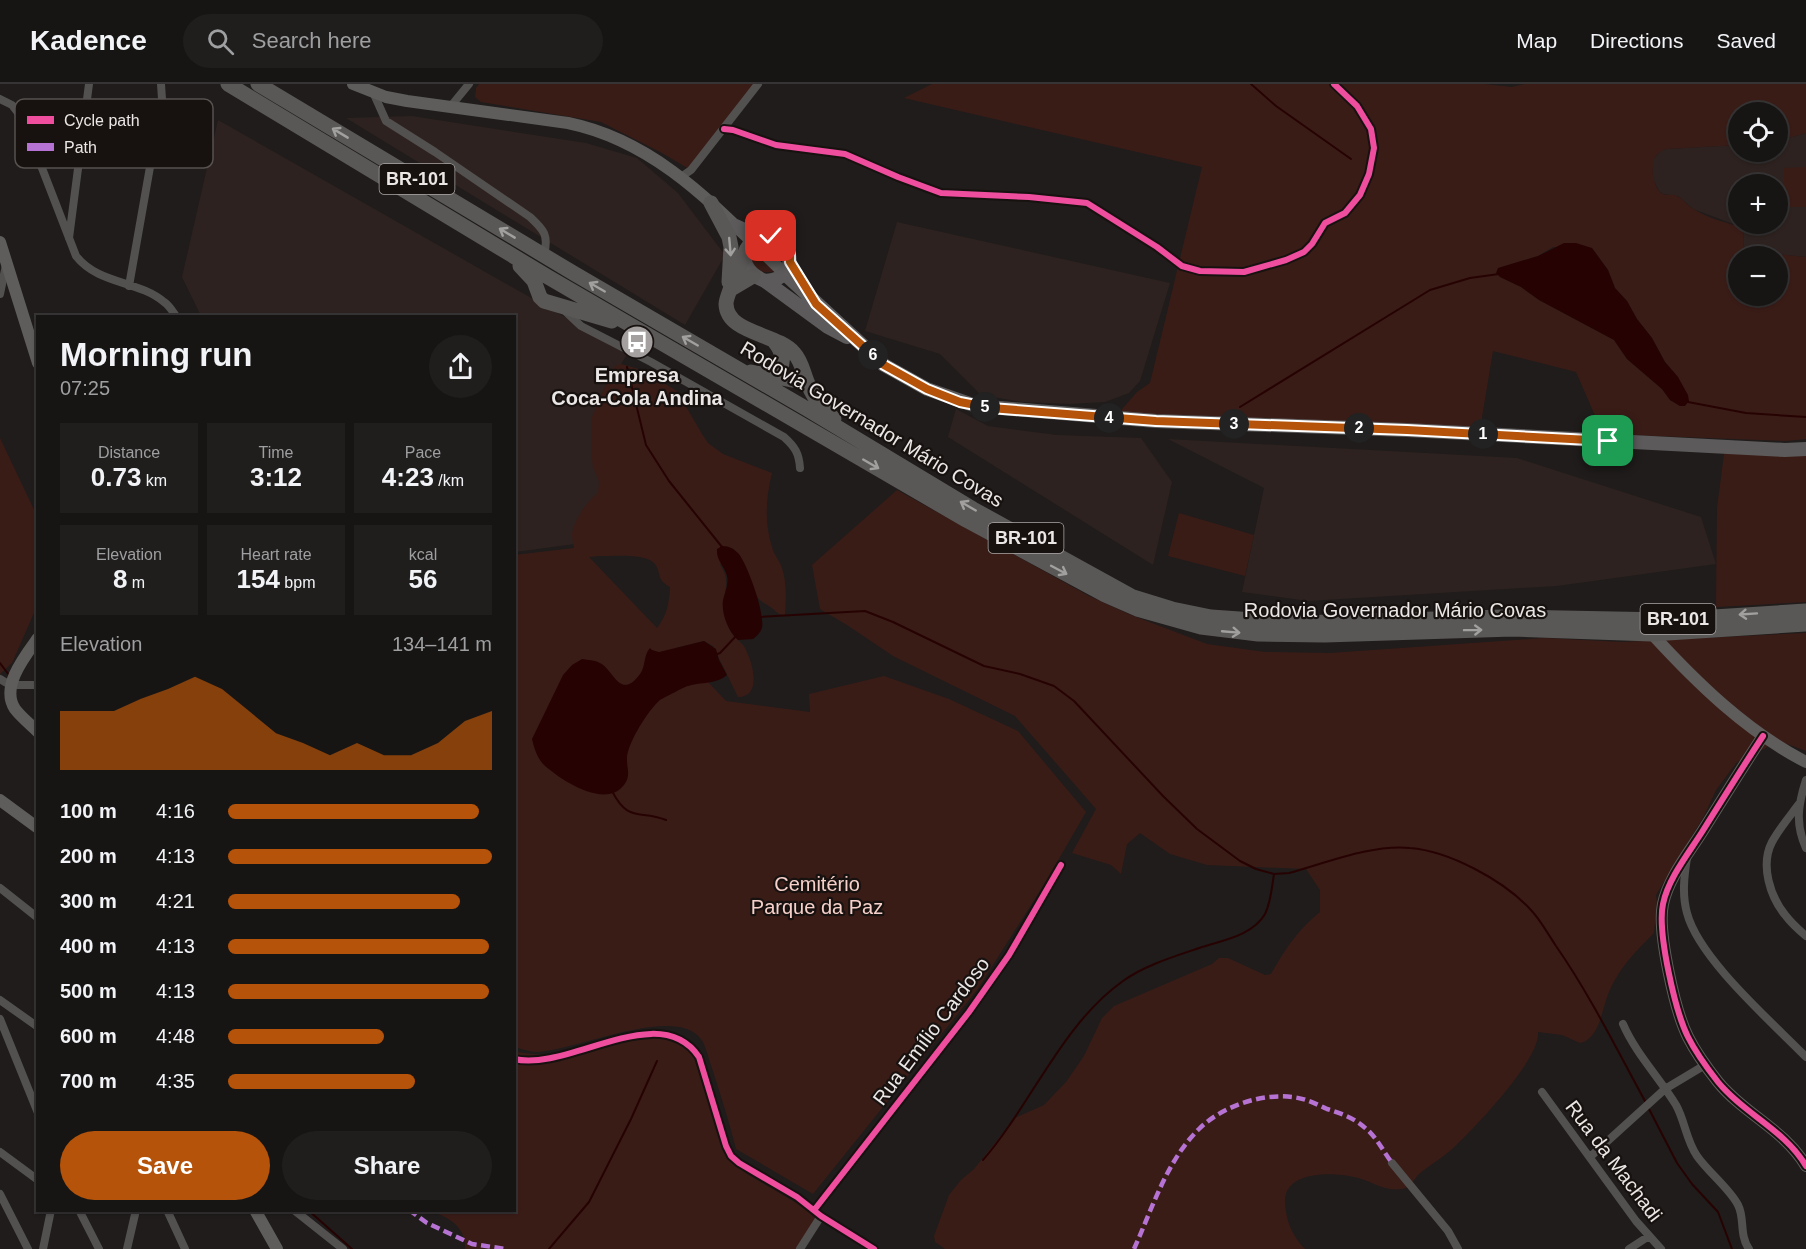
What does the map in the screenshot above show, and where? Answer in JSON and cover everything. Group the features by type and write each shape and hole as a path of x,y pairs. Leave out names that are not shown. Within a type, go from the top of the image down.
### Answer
{"highway":[{"name":"Rodovia Governador Mário Covas","path":"228,84 548,277 966,520 1105,595 1137,609 1174,621 1226,632 1258,634 1325,635 1513,629 1652,633 1806,624"},
{"name":"Rodovia Governador Mário Covas","path":"258,84 973,509 1133,597 1172,609 1211,617 1259,622 1330,623 1504,617 1667,620 1806,611"},
{"path":"711,203 725,228 731,247 730,292"},
{"path":"489,242 527,273 544,301 583,319 644,333"},
{"path":"753,243 730,292 726,304 728,312 733,320 745,329 785,344 794,353 804,369 809,387 822,407 851,436"},
{"path":"538,290 542,280 548,277 556,274 575,274"},
{"path":"730,292 759,278"},
{"path":"772,339 782,350 783,357 782,367 773,376"},
{"path":"702,367 715,369 795,413 801,413 807,409 809,387"},
{"path":"741,371 773,376 809,387"}],"main road":[{"path":"736,226 753,243"},
{"path":"759,278 779,278 787,268 790,253 786,244 779,239 771,236 753,243 745,260 748,269 759,278 828,327 858,342"},
{"path":"787,268 816,304 884,365 927,389 960,402 991,408 1156,421 1407,430 1785,450 1806,449"}],"street":[{"path":"87,99 89,84"},
{"path":"161,84 162,99"},
{"path":"353,84 407,101 585,127 621,139 647,153 681,177 736,226"},
{"path":"451,106 469,84"},
{"path":"681,177 691,170 758,84"},
{"path":"724,129 776,145 845,154 941,193 1029,197 1087,203 1157,247 1182,266 1200,271 1244,272 1286,260 1304,252 1325,223 1345,213 1360,195 1369,174 1374,148 1371,129 1357,106 1334,84"},
{"path":"373,92 386,121 536,222 545,234 544,255"},
{"path":"0,99 15,109"},
{"path":"41,168 69,242 83,265 107,278 153,294 175,315"},
{"path":"69,242 78,168"},
{"path":"129,286 150,168"},
{"path":"0,242 36,357"},
{"path":"753,243 787,268"},
{"path":"0,294 6,262"},
{"path":"583,319 651,362 784,437 799,454 800,468"},
{"path":"1652,633 1700,685 1772,744 1806,762"},
{"path":"5,682 36,641"},
{"path":"5,682 36,685"},
{"path":"5,682 15,709 36,730"},
{"path":"1763,736 1670,886 1663,904 1661,921 1669,971 1683,1026 1705,1065 1734,1099 1791,1145 1806,1166"},
{"path":"1806,780 1798,804 1772,843 1767,858 1767,876 1773,893 1785,916 1806,936"},
{"path":"0,800 36,827"},
{"path":"1798,804 1800,837 1806,848"},
{"path":"1689,852 1684,876 1684,895 1693,930 1729,978 1806,1057"},
{"name":"Rua Emílio Cardoso","path":"800,1249 818,1212 1009,955 1061,865"},
{"path":"0,888 36,916"},
{"path":"0,1000 36,1026"},
{"path":"0,1019 36,1108"},
{"path":"1623,1024 1633,1044 1676,1106 1686,1136 1698,1157 1739,1206 1742,1229 1749,1249"},
{"path":"516,1059 543,1059 655,1033 681,1039 692,1047 699,1057 731,1156 874,1249"},
{"path":"1590,1157 1665,1089 1705,1065"},
{"name":"Rua da Machadi","path":"1542,1092 1661,1249"},
{"path":"0,1152 36,1179"},
{"path":"1392,1163 1448,1231 1458,1249"},
{"path":"0,1194 28,1249"},
{"path":"43,1249 51,1212"},
{"path":"80,1212 99,1249"},
{"path":"126,1249 135,1212"},
{"path":"167,1212 186,1249"},
{"path":"256,1212 277,1249"},
{"path":"297,1212 343,1249"},
{"path":"1629,1249 1649,1236"}],"shaded area":[{"path":"412,116 586,143 637,158 678,193 725,255 685,325 346,118"},
{"path":"218,120 628,353 596,404 612,501 575,544 516,552 516,315 201,315 182,277 207,168 213,168 213,142"},
{"path":"1806,133 1806,257 1788,255 1788,246 1743,246 1744,234 1788,234 1788,174 1728,174 1728,222 1693,209 1678,196 1663,194 1659,191 1653,179 1653,160 1660,151 1728,146 1728,162 1788,162 1788,138"},
{"path":"897,222 1170,283 1140,381 1129,393 1105,402 1070,404 1022,402 981,395 940,354 865,331"},
{"path":"1564,243 1576,243 1592,248 1608,270 1615,288 1627,301 1665,362 1678,377 1688,395 1689,401 1685,406 1680,406 1670,400 1662,389 1627,359 1614,340 1539,300 1496,273 1498,268 1538,256"},
{"path":"956,409 988,426 1057,435 1141,438 1172,482 1153,565 948,437"},
{"path":"1168,439 1517,458 1701,517 1716,564 1557,586 1308,601 1242,592 1264,488"},
{"path":"722,546 732,548 739,554 755,590 761,612 762,628 753,639 738,640 726,622 723,600 727,579 717,553 717,549"},
{"path":"704,641 716,649 727,675 714,681 686,687 660,700 655,705 634,737 628,753 627,779 616,792 606,794 582,790 543,764 532,739 563,675 572,665 582,659 596,661 618,681 627,685 640,674 650,648 659,652"}],"green space":[{"path":"479,84 755,84 689,169 601,122 481,102 475,97"},
{"path":"932,84 1484,84 1512,87 1524,84 1806,84 1806,133 1788,138 1788,102 1728,102 1728,146 1666,149 1655,157 1653,176 1662,193 1677,196 1704,215 1728,223 1728,234 1744,234 1743,246 1728,246 1728,306 1788,306 1788,255 1806,257 1806,439 1786,441 1603,434 1576,372 1493,351 1480,429 1117,415 1137,392 1150,383 1202,167 904,98","holes":["1553,247 1592,248 1608,270 1615,288 1627,301 1665,362 1678,377 1685,406 1680,406 1670,400 1662,389 1627,359 1614,340 1500,277 1499,268 1538,256"]},
{"path":"1806,167 1806,207 1788,207 1788,174 1784,174 1784,168"},
{"path":"765,243 778,249 780,263 757,244"},
{"path":"751,251 774,271 763,272 752,266"},
{"name":"Cemitério Parque da Paz","path":"621,364 642,370 677,391 708,443 723,454 772,473 767,501 767,519 769,538 785,580 785,615 778,613 758,598 742,560 732,548 720,565 726,579 723,605 726,619 731,632 745,648 753,671 753,686 750,692 746,696 738,697 713,646 704,641 676,648 726,701 810,712 809,694 884,676 949,699 1018,731 1086,812 1045,883 977,990 813,1194 736,1149 704,1045 701,1039 688,1029 670,1026 648,1027 537,1052 516,1047 516,555 574,548 572,533 576,522 586,505 598,493 599,481 593,467 591,451 592,417 615,366","holes":["621,556 651,560 661,579 670,587 667,609 657,628 589,557"]},
{"path":"0,438 36,514 36,608 12,663 0,674"},
{"path":"1724,454 1806,454 1806,602 1716,607 1717,508"},
{"path":"897,490 1089,596 1207,644 1265,652 1330,653 1545,638 1622,642 1806,633 1806,751 1777,740 1737,762 1716,790 1704,816 1656,895 1654,933 1634,953 1618,975 1592,1036 1580,1043 1562,1035 1538,1032 1536,1044 1529,1059 1504,1094 1461,1141 1418,1175 1407,1187 1389,1189 1360,1178 1334,1174 1312,1176 1293,1183 1287,1190 1286,1214 1293,1233 1305,1249 945,1249 935,1242 934,1236 949,1195 974,1169 1015,1118 1044,1105 1066,1082 1084,1056 1102,1018 1114,1006 1212,964 1219,958 1228,958 1265,975 1271,974 1292,940 1320,912 1320,890 1306,869 1207,865 1170,854 1140,833 1127,844 1121,874 1111,865 1072,853 1096,809 1015,716 893,656 820,609 812,565"},
{"path":"1179,513 1254,535 1245,576 1168,556"},
{"path":"648,1038 671,1038 690,1046 730,1159 747,1174 818,1218 800,1249 465,1249 463,1235 456,1224 433,1212 516,1212 516,1051 548,1055"}],"waterway":[{"path":"1251,84 1276,106 1351,159"},
{"path":"1240,407 1430,290 1470,278 1499,274"},
{"path":"627,367 646,445 669,481 722,547"},
{"path":"1688,402 1746,413 1806,417"},
{"path":"758,617 865,611 984,666 1020,674 1054,686 1074,701 1197,829 1240,861 1256,869 1274,874 1289,873 1349,855 1395,848 1425,850 1474,869 1519,898 1537,917 1591,1003 1645,1101"},
{"path":"715,655 720,653 737,635"},
{"path":"0,663 9,675"},
{"path":"612,791 618,801 630,812 666,820"},
{"path":"983,1160 1017,1115 1065,1042 1101,999 1141,970 1171,957 1237,936 1253,927 1260,921 1267,909 1274,874"},
{"path":"549,1249 589,1202 657,1061"},
{"path":"1649,1109 1677,1163 1692,1184 1718,1212 1732,1249"},
{"path":"310,1212 352,1249"}],"marked path":[{"path":"1134,1249 1161,1186 1188,1141 1209,1120 1221,1112 1249,1101 1278,1096 1293,1097 1347,1116 1376,1139 1392,1163"},
{"path":"412,1212 427,1223 472,1244 506,1249"}],"cycle path":[{"path":"724,129 776,145 845,154 941,193 1029,197 1087,203 1157,247 1182,266 1200,271 1244,272 1286,260 1304,252 1325,223 1345,213 1360,195 1369,174 1374,148 1371,129 1357,106 1334,84"},
{"path":"1763,736 1674,876 1663,904 1663,933 1668,971 1678,1009 1695,1049 1728,1093 1787,1142 1806,1166"},
{"path":"815,1209 969,1012 1009,955 1061,865"},
{"path":"516,1059 536,1060 560,1056 637,1035 661,1034 682,1041 699,1057 731,1156 874,1249"}],"place":[{"name":"Empresa Coca-Cola Andina","path":"637,342"}],"route":[{"path":"771,236 786,244 790,253 790,262 816,304 884,365 927,389 976,406 1156,421 1407,430 1608,441"}]}
